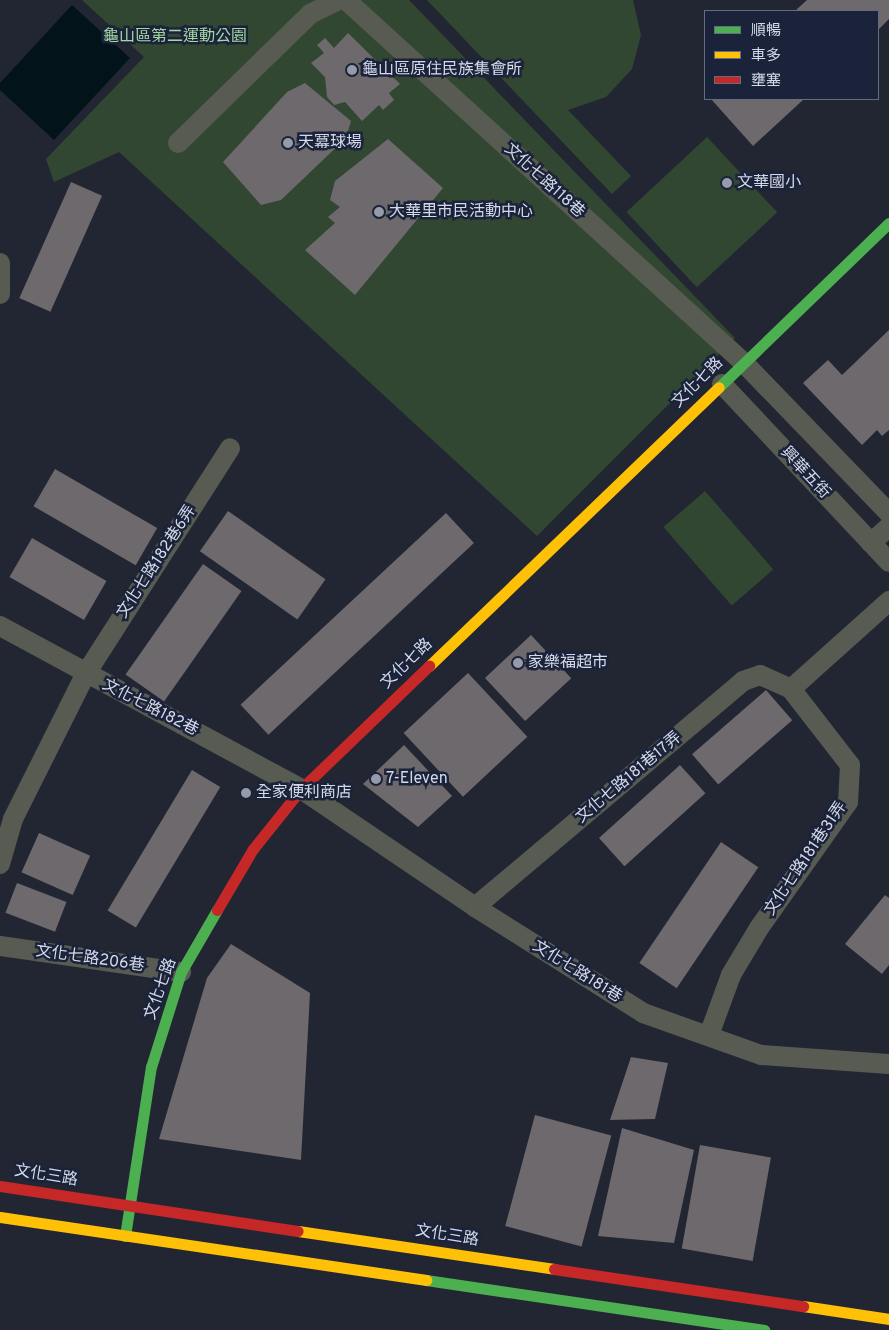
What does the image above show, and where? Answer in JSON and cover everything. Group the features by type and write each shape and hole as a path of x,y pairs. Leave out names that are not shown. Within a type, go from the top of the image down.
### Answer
{"street":[{"path":"178,143 310,14 340,0"},
{"name":"文化七路118巷","path":"346,0 743,362"},
{"name":"文化七路","path":"125,1236 128,1205 151,1068 181,972 253,848 301,789 889,223"},
{"path":"0,294 1,266"},
{"name":"興華五街","path":"743,362 889,512"},
{"name":"興華五街","path":"722,384 889,562"},
{"name":"文化七路182巷6弄","path":"0,864 13,819 85,675 230,448"},
{"path":"871,543 889,527"},
{"path":"791,690 889,601"},
{"name":"文化七路182巷","path":"0,626 85,675 301,789"},
{"name":"文化七路181巷17弄","path":"475,908 744,681 760,675 791,690"},
{"name":"文化七路181巷31弄","path":"709,1035 731,975 759,928 848,802 850,765 791,690"},
{"name":"文化七路181巷","path":"301,789 475,908 643,1013 761,1055 889,1064"},
{"name":"文化七路206巷","path":"0,946 181,972"},
{"name":"文化三路","path":"0,1186 889,1319"},
{"path":"0,1218 764,1330"}],"green space":[{"name":"龜山區第二運動公園","path":"82,0 409,0 735,338 537,536 119,152 54,182 46,159 144,57"},
{"path":"427,0 633,0 641,35 632,69 606,97 568,110 631,176 612,194"},
{"path":"707,137 777,212 697,287 627,212"},
{"path":"705,491 773,569 732,606 663,527"}],"shaded area":[{"path":"72,5 130,58 54,140 0,90 0,83"}],"building":[{"path":"807,0 889,0 889,19 879,29 879,10 796,10"},
{"name":"龜山區原住民族集會所","path":"348,33 400,84 389,93 394,100 383,110 379,105 362,121 345,102 334,105 327,97 325,77 311,63 324,53 317,45 325,38 334,48"},
{"name":"天冪球場","path":"305,83 351,121 346,138 281,200 261,205 223,162 287,92"},
{"path":"712,100 803,100 753,146"},
{"name":"大華里市民活動中心","path":"388,139 443,188 355,295 305,250 335,223 328,217 340,207 330,200 335,181"},
{"path":"71,182 102,196 50,312 19,298"},
{"path":"889,330 889,430 882,436 877,430 862,445 803,383 828,360 842,375"},
{"path":"55,469 157,528 136,565 34,506"},
{"path":"228,511 325,579 297,619 200,551"},
{"path":"446,513 474,543 268,735 240,705"},
{"path":"32,538 106,581 84,620 10,577"},
{"path":"203,564 242,591 164,702 126,675"},
{"path":"531,635 571,678 525,721 485,678"},
{"path":"468,673 527,737 463,797 404,733"},
{"path":"766,690 792,720 718,784 692,754"},
{"path":"404,745 452,796 418,827 363,784"},
{"path":"680,765 705,793 624,866 599,838"},
{"path":"192,770 220,787 136,928 108,911"},
{"path":"39,833 90,856 73,895 22,872"},
{"path":"721,842 758,867 677,988 639,963"},
{"path":"17,883 66,902 55,932 6,913"},
{"path":"885,895 889,898 889,965 882,974 845,944"},
{"path":"231,944 310,993 301,1160 159,1139 207,978"},
{"path":"631,1057 668,1063 655,1119 610,1120"},
{"path":"535,1115 611,1135 582,1247 505,1226"},
{"path":"622,1128 694,1150 674,1243 598,1236"},
{"path":"700,1145 771,1158 753,1261 682,1248"}],"traffic: fast":[{"path":"719,387 889,223"},
{"path":"125,1236 151,1067 181,972 217,910"},
{"path":"426,1280 764,1330"}],"traffic: slow":[{"path":"429,666 719,387"},
{"path":"0,1217 426,1280"},
{"path":"298,1231 554,1269"},
{"path":"803,1306 889,1319"}],"traffic: jam":[{"path":"217,910 253,849 301,789 429,666"},
{"path":"0,1186 298,1231"},
{"path":"554,1269 803,1306"}],"place":[{"name":"龜山區原住民族集會所","path":"352,70"},
{"name":"天冪球場","path":"288,143"},
{"name":"文華國小","path":"727,183"},
{"name":"大華里市民活動中心","path":"379,212"},
{"name":"家樂福超市","path":"518,663"},
{"name":"7-Eleven","path":"376,779"},
{"name":"全家便利商店","path":"246,793"}]}
